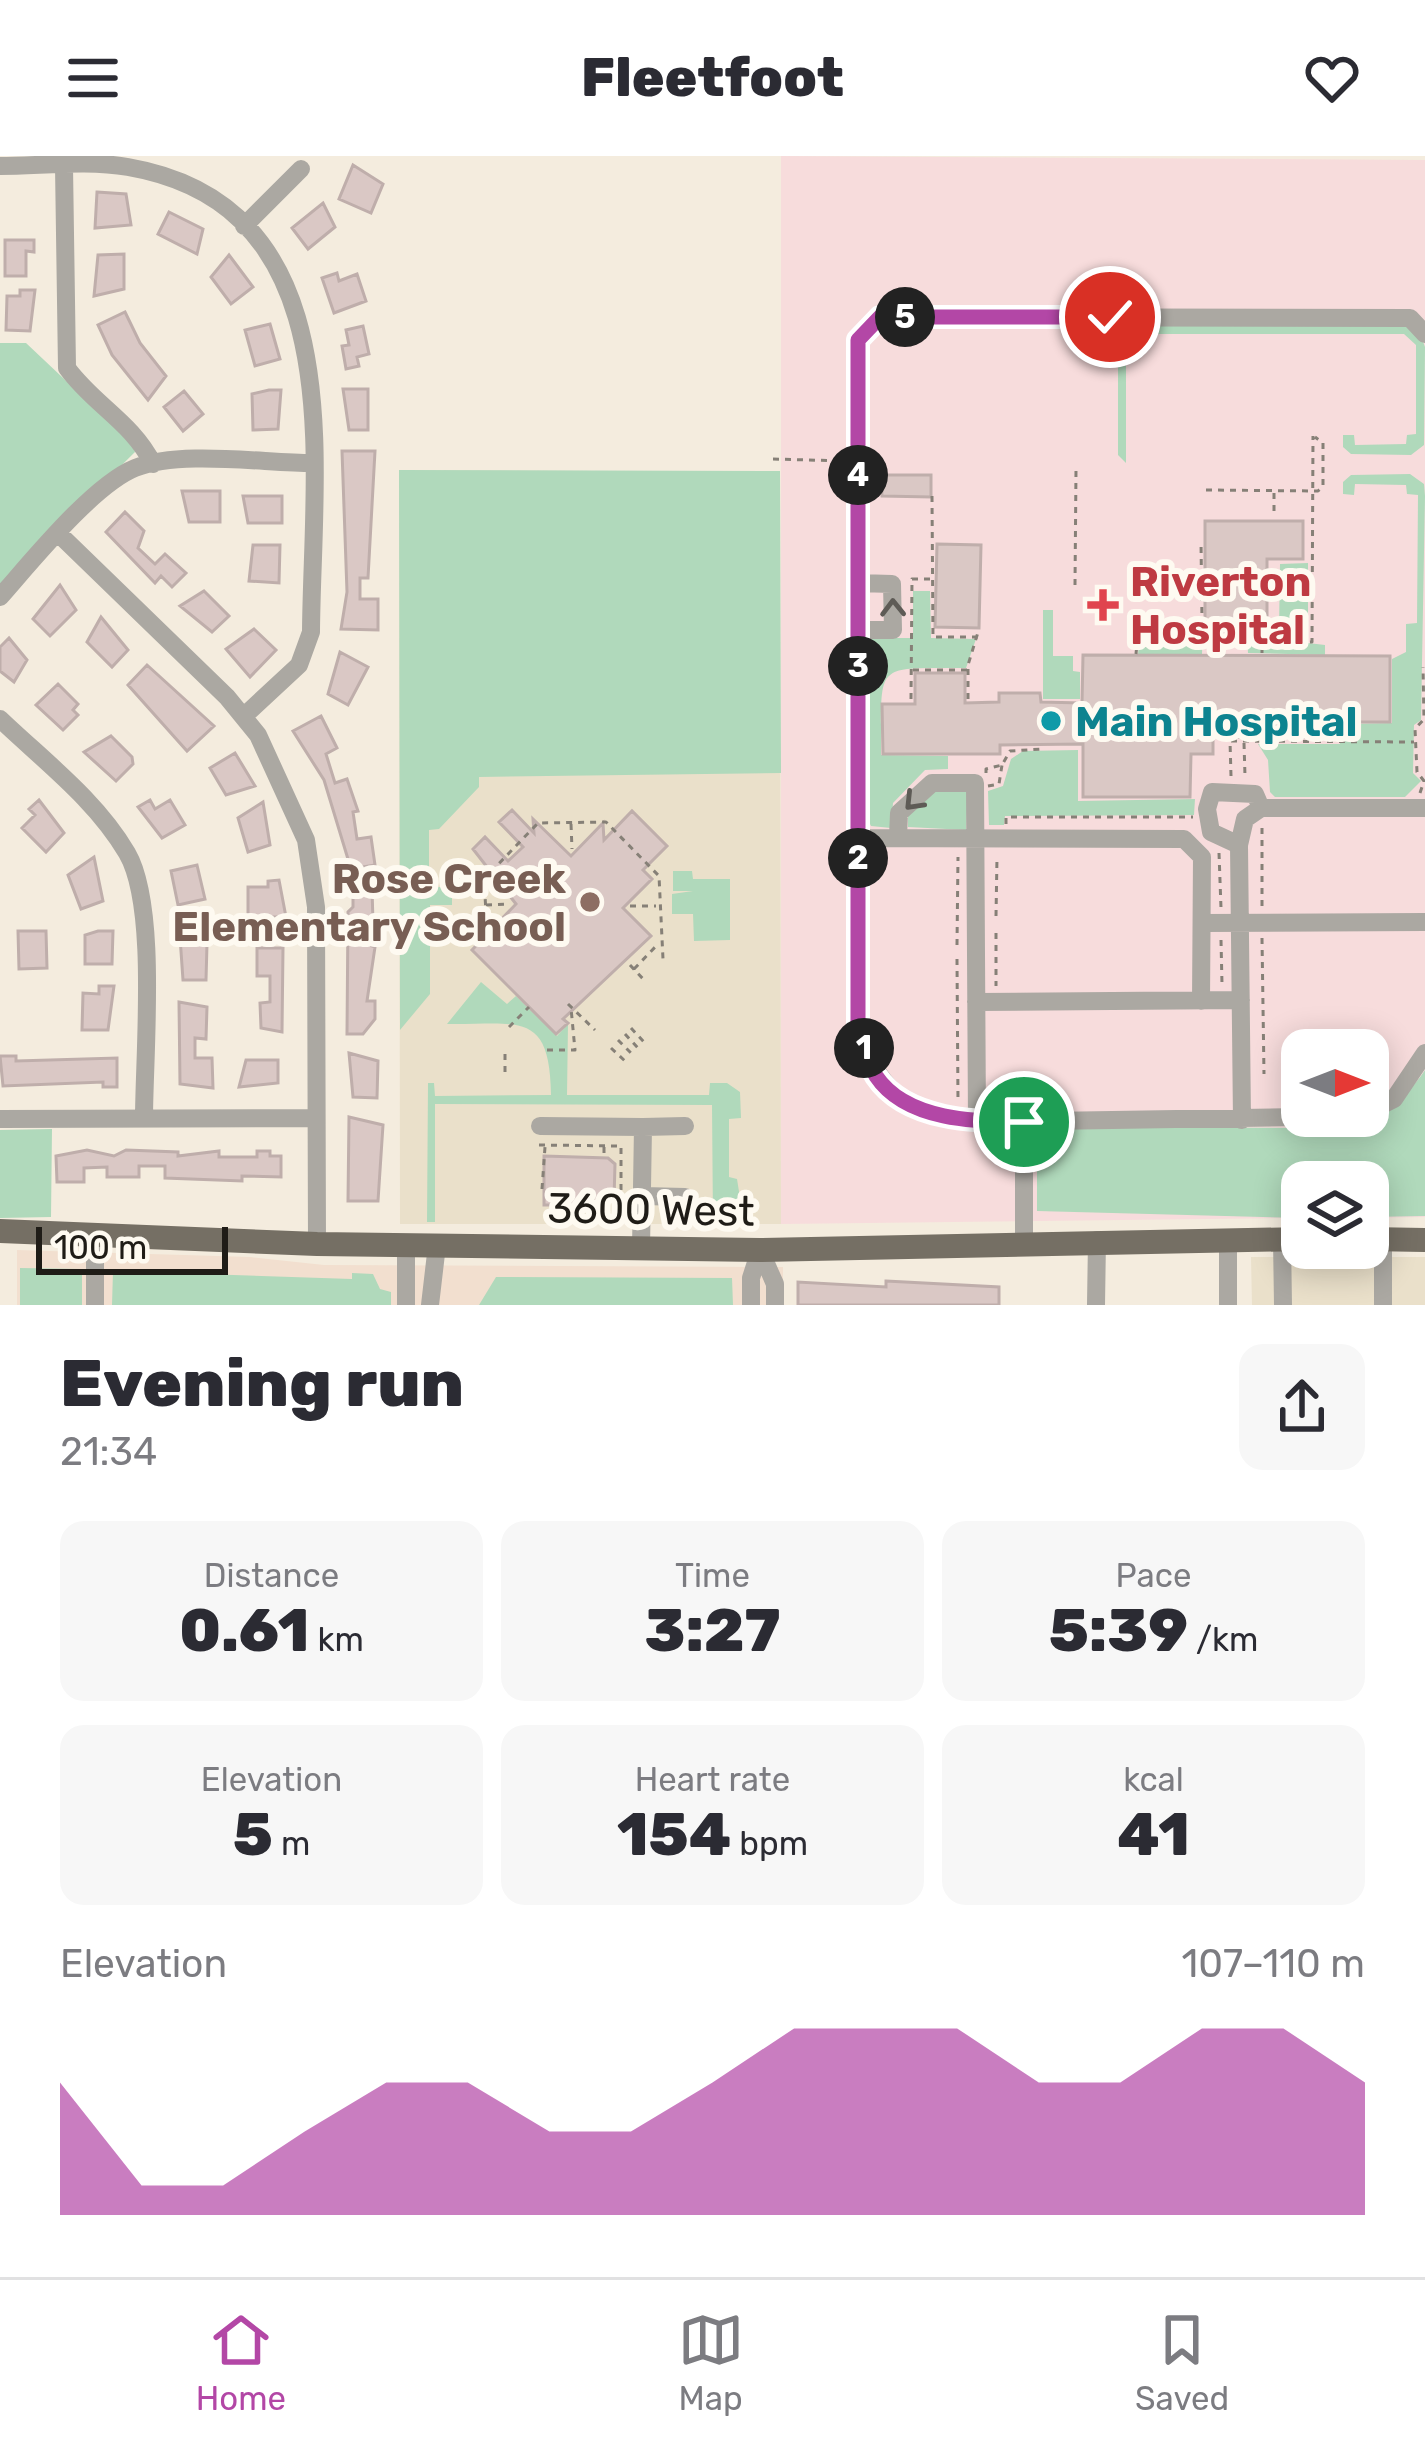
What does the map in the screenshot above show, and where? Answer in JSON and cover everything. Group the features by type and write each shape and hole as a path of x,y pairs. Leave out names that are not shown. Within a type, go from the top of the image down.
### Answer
{"main road":[{"name":"3600 West","path":"0,1231 316,1244 760,1250 1281,1239"},
{"path":"1389,1240 1425,1240"}],"street":[{"path":"0,166 125,166 165,177 244,226 281,271 298,307 311,378 307,649 286,680 244,717"},
{"path":"64,166 67,368 94,398 128,423 153,464"},
{"path":"244,226 301,170"},
{"path":"1281,1119 977,1122 918,1109 878,1079 858,1033 858,340 880,317 1410,318 1425,334"},
{"path":"0,597 104,489 134,469 153,464 312,463"},
{"path":"60,535 244,717 281,778 306,840 316,907 316,1244"},
{"path":"858,583 892,584 893,630 858,630"},
{"path":"0,719 97,812 130,856 144,910 144,1119"},
{"path":"898,837 899,814 932,782 975,782 984,833 976,1002 977,1122"},
{"path":"1239,845 1211,832 1207,809 1212,792 1256,794 1262,814"},
{"path":"1242,1120 1239,845 1245,819 1419,804"},
{"path":"858,838 984,833 1184,839 1202,856 1201,1001"},
{"path":"1202,922 1425,922"},
{"path":"976,1002 1241,1000"},
{"path":"1389,1102 1425,1053"},
{"path":"0,1119 314,1118"},
{"path":"1024,1122 1024,1241"},
{"path":"641,1248 643,1126"},
{"path":"541,1139 643,1126 685,1126"},
{"path":"642,1196 685,1197"},
{"path":"95,1233 95,1305"},
{"path":"1228,1238 1228,1305"},
{"path":"1096,1240 1096,1305"},
{"path":"406,1244 406,1305"},
{"path":"430,1305 436,1245"},
{"path":"751,1305 751,1278 760,1250"},
{"path":"760,1250 775,1284 776,1305"},
{"path":"1283,1305 1288,1269"},
{"path":"1379,1269 1383,1305"}],"path":[{"path":"1206,490 1312,491 1323,485 1323,443 1313,436 1312,491 1312,642 1262,641 1262,653"},
{"path":"773,459 842,461"},
{"path":"1075,585 1076,470"},
{"path":"1274,491 1274,511"},
{"path":"932,496 933,637 979,638"},
{"path":"1136,654 1137,643 1157,635 1160,622 1202,621 1201,541"},
{"path":"911,699 912,579 932,578"},
{"path":"968,699 968,670 979,629"},
{"path":"1419,804 1424,782 1417,772 1415,729 1424,719 1423,667"},
{"path":"911,670 968,670"},
{"path":"1231,780 1230,741 1416,742"},
{"path":"1244,741 1245,780"},
{"path":"986,786 1000,784 1010,751 1042,749"},
{"path":"986,769 1002,765"},
{"path":"1262,814 1262,916"},
{"path":"984,833 1006,828 1006,817 1196,817"},
{"path":"572,822 572,849"},
{"path":"487,928 484,879 538,823 606,822 658,876 663,959"},
{"path":"957,945 958,848"},
{"path":"996,916 997,849"},
{"path":"484,905 509,904"},
{"path":"630,906 658,906"},
{"path":"1221,932 1222,987"},
{"path":"1262,932 1264,1074"},
{"path":"996,933 996,988"},
{"path":"644,981 632,967 659,943"},
{"path":"957,959 958,1104"},
{"path":"548,1050 575,1050 570,1006 595,1030"},
{"path":"509,1027 529,1007"},
{"path":"631,1028 644,1042"},
{"path":"625,1034 638,1048"},
{"path":"618,1040 632,1054"},
{"path":"611,1048 626,1061"},
{"path":"505,1052 505,1072"},
{"path":"542,1189 541,1139 558,1145 621,1145 620,1225"},
{"path":"558,1145 558,1156"},
{"path":"604,1145 604,1158"}],"shaded area":[{"name":"Riverton Hospital","path":"781,156 1425,160 1425,1217 1389,1218 1389,1161 1281,1161 1281,1218 781,1224"},
{"name":"Rose Creek Elementary School","path":"399,470 780,472 781,1224 400,1224"},
{"path":"17,1250 250,1257 324,1265 783,1267 783,1305 17,1305"},
{"path":"1251,1257 1281,1257 1281,1269 1389,1269 1389,1257 1425,1257 1425,1305 1252,1305"}],"green space":[{"path":"1404,324 1421,336 1425,347 1424,445 1411,455 1351,454 1343,447 1343,435 1354,435 1355,445 1406,444 1407,435 1416,434 1416,345 1404,334 1133,334 1126,342 1126,463 1118,455 1118,341 1140,325"},
{"path":"0,343 26,343 133,444 135,452 0,586"},
{"path":"399,470 780,471 781,773 479,777 479,787 439,829 429,830 429,887 452,887 452,905 430,905 430,916 451,916 452,934 430,935 430,994 400,1030"},
{"path":"1410,474 1424,484 1425,496 1421,720 1414,725 1413,773 1421,781 1405,797 1275,797 1270,792 1268,760 1258,744 1340,744 1341,724 1392,723 1392,659 1406,652 1406,624 1417,623 1418,495 1407,494 1406,485 1355,484 1354,495 1343,494 1343,482 1351,475"},
{"path":"1308,563 1308,643 1325,645 1325,655 1248,653 1247,635 1279,630 1280,564"},
{"path":"913,591 930,591 931,638 976,639 966,668 913,668 889,676 881,702 881,755 948,756 948,769 925,770 893,803 891,828 871,826 867,818 865,645 870,638 913,638"},
{"path":"1043,610 1053,610 1053,656 1073,656 1073,671 1080,672 1080,699 1043,699"},
{"path":"1203,623 1202,654 1138,654 1139,644 1155,640 1162,624"},
{"path":"1078,750 1078,801 1195,799 1194,815 1005,816 1004,825 989,825 988,791 1003,786 1011,759 1023,751"},
{"path":"936,790 968,790 966,830 908,827 908,815"},
{"path":"673,871 692,871 693,879 730,879 730,940 694,941 693,914 672,914 672,894 693,891 673,891"},
{"path":"481,982 507,1004 516,996 557,1036 568,1024 567,1095 709,1095 710,1083 727,1083 740,1092 741,1118 729,1119 729,1177 737,1179 744,1223 713,1223 712,1105 435,1104 435,1222 427,1222 428,1083 434,1083 435,1096 551,1095 549,1067 536,1035 511,1024 447,1024"},
{"path":"1425,1070 1425,1216 1389,1217 1389,1161 1281,1161 1281,1217 1037,1211 1037,1144 1047,1127 1281,1128 1281,1137 1389,1137 1389,1106"},
{"path":"52,1129 51,1217 0,1218 0,1130"},
{"path":"20,1268 82,1269 82,1305 20,1305"},
{"path":"113,1271 352,1279 352,1273 373,1274 380,1289 391,1292 391,1305 112,1305"},
{"path":"496,1277 732,1278 733,1305 479,1305"}],"building":[{"path":"353,165 383,184 371,213 339,199"},
{"path":"97,192 126,194 131,225 95,228"},
{"path":"323,203 335,227 308,249 292,228"},
{"path":"169,212 203,229 197,254 158,234"},
{"path":"5,240 34,240 34,252 26,251 26,276 5,276"},
{"path":"124,254 124,289 94,296 98,255"},
{"path":"229,255 253,287 231,304 211,277"},
{"path":"337,273 339,281 357,274 366,301 334,313 322,278"},
{"path":"20,290 35,290 30,331 6,330 7,296 20,296"},
{"path":"125,312 140,343 166,376 148,400 112,355 98,325"},
{"path":"270,324 280,359 255,366 245,330"},
{"path":"363,326 369,354 357,357 359,366 346,369 342,346 349,345 346,330"},
{"path":"343,389 368,389 368,430 349,430"},
{"path":"281,390 278,429 253,430 252,394"},
{"path":"184,391 203,414 183,431 164,407"},
{"path":"342,451 375,451 368,578 360,578 360,599 378,599 378,630 341,629 347,592"},
{"path":"881,475 931,475 931,497 882,496"},
{"path":"182,491 220,491 220,522 189,522"},
{"path":"243,496 282,496 282,523 248,523"},
{"path":"125,512 144,531 138,548 155,564 165,554 186,573 172,587 161,576 155,583 106,532"},
{"path":"1205,521 1303,521 1303,559 1267,559 1267,631 1205,631"},
{"path":"937,544 981,545 979,628 935,627"},
{"path":"253,545 280,545 279,583 249,581"},
{"path":"60,585 76,610 50,636 33,619"},
{"path":"204,591 229,616 212,632 180,606"},
{"path":"101,617 128,650 112,667 87,642"},
{"path":"254,629 276,650 250,677 226,649"},
{"path":"9,638 27,660 14,682 0,671 0,647"},
{"path":"340,652 368,667 348,705 328,694"},
{"name":"Main Hospital","path":"1083,655 1390,656 1390,722 1340,722 1339,738 1213,737 1213,754 1191,754 1190,797 1083,797 1083,744 1000,745 1000,754 883,754 882,704 915,704 915,673 965,673 965,703 999,702 999,693 1040,693 1041,702 1082,703"},
{"path":"147,665 214,726 187,751 128,685"},
{"path":"58,684 78,704 73,710 78,715 63,730 36,705"},
{"path":"321,716 337,748 326,754 335,783 347,779 358,811 353,812 357,839 371,837 375,865 351,869 324,780 293,731"},
{"path":"111,736 133,764 116,781 84,752"},
{"path":"235,753 255,786 226,795 210,768"},
{"path":"39,800 64,833 46,852 22,828 35,815 29,809"},
{"path":"150,800 155,809 170,800 185,825 162,838 138,807"},
{"path":"263,802 270,845 248,852 238,818"},
{"path":"512,810 534,833 533,819 571,856 603,823 604,840 632,811 667,846 643,870 652,879 623,908 651,936 563,1019 568,1023 556,1034 472,950 516,904 473,849 485,837 508,861 523,847 499,822"},
{"path":"94,857 103,901 81,909 68,875"},
{"path":"197,865 205,899 178,905 171,871"},
{"path":"279,880 286,917 248,917 248,887 268,887 268,881"},
{"path":"372,888 373,923 360,923 361,942 375,947 367,1001 375,1001 375,1019 363,1034 347,1034 348,912 353,907 353,889"},
{"path":"18,931 46,931 47,968 19,969"},
{"path":"113,931 112,964 85,964 85,935"},
{"path":"180,937 207,944 206,980 183,980"},
{"path":"257,948 283,948 282,1032 261,1028 260,1003 270,1002 270,976 257,976"},
{"path":"99,986 114,986 108,1030 82,1030 83,993 99,994"},
{"path":"179,1002 207,1007 206,1039 195,1038 195,1058 212,1058 213,1088 180,1084"},
{"path":"349,1053 378,1061 377,1098 353,1097"},
{"path":"0,1056 16,1056 16,1061 117,1058 117,1087 103,1087 103,1082 3,1086"},
{"path":"246,1060 278,1060 278,1083 239,1087"},
{"path":"349,1117 383,1125 378,1201 348,1201"},
{"path":"87,1150 114,1156 126,1150 178,1152 178,1156 219,1151 219,1157 257,1157 257,1151 270,1151 270,1156 281,1156 281,1177 242,1176 242,1181 165,1178 165,1166 139,1166 139,1177 107,1177 107,1167 84,1168 84,1182 57,1182 56,1156"},
{"path":"544,1156 608,1158 615,1164 614,1199 603,1205 544,1205"},
{"path":"886,1281 999,1287 999,1305 798,1305 798,1282 886,1287"}],"place":[{"name":"Riverton Hospital","path":"1103,605"},
{"name":"Main Hospital","path":"1051,721"},
{"name":"Rose Creek Elementary School","path":"590,902"}],"route":[{"path":"1024,1122 977,1122 918,1109 878,1079 858,1033 858,340 880,317 1110,317"}]}
